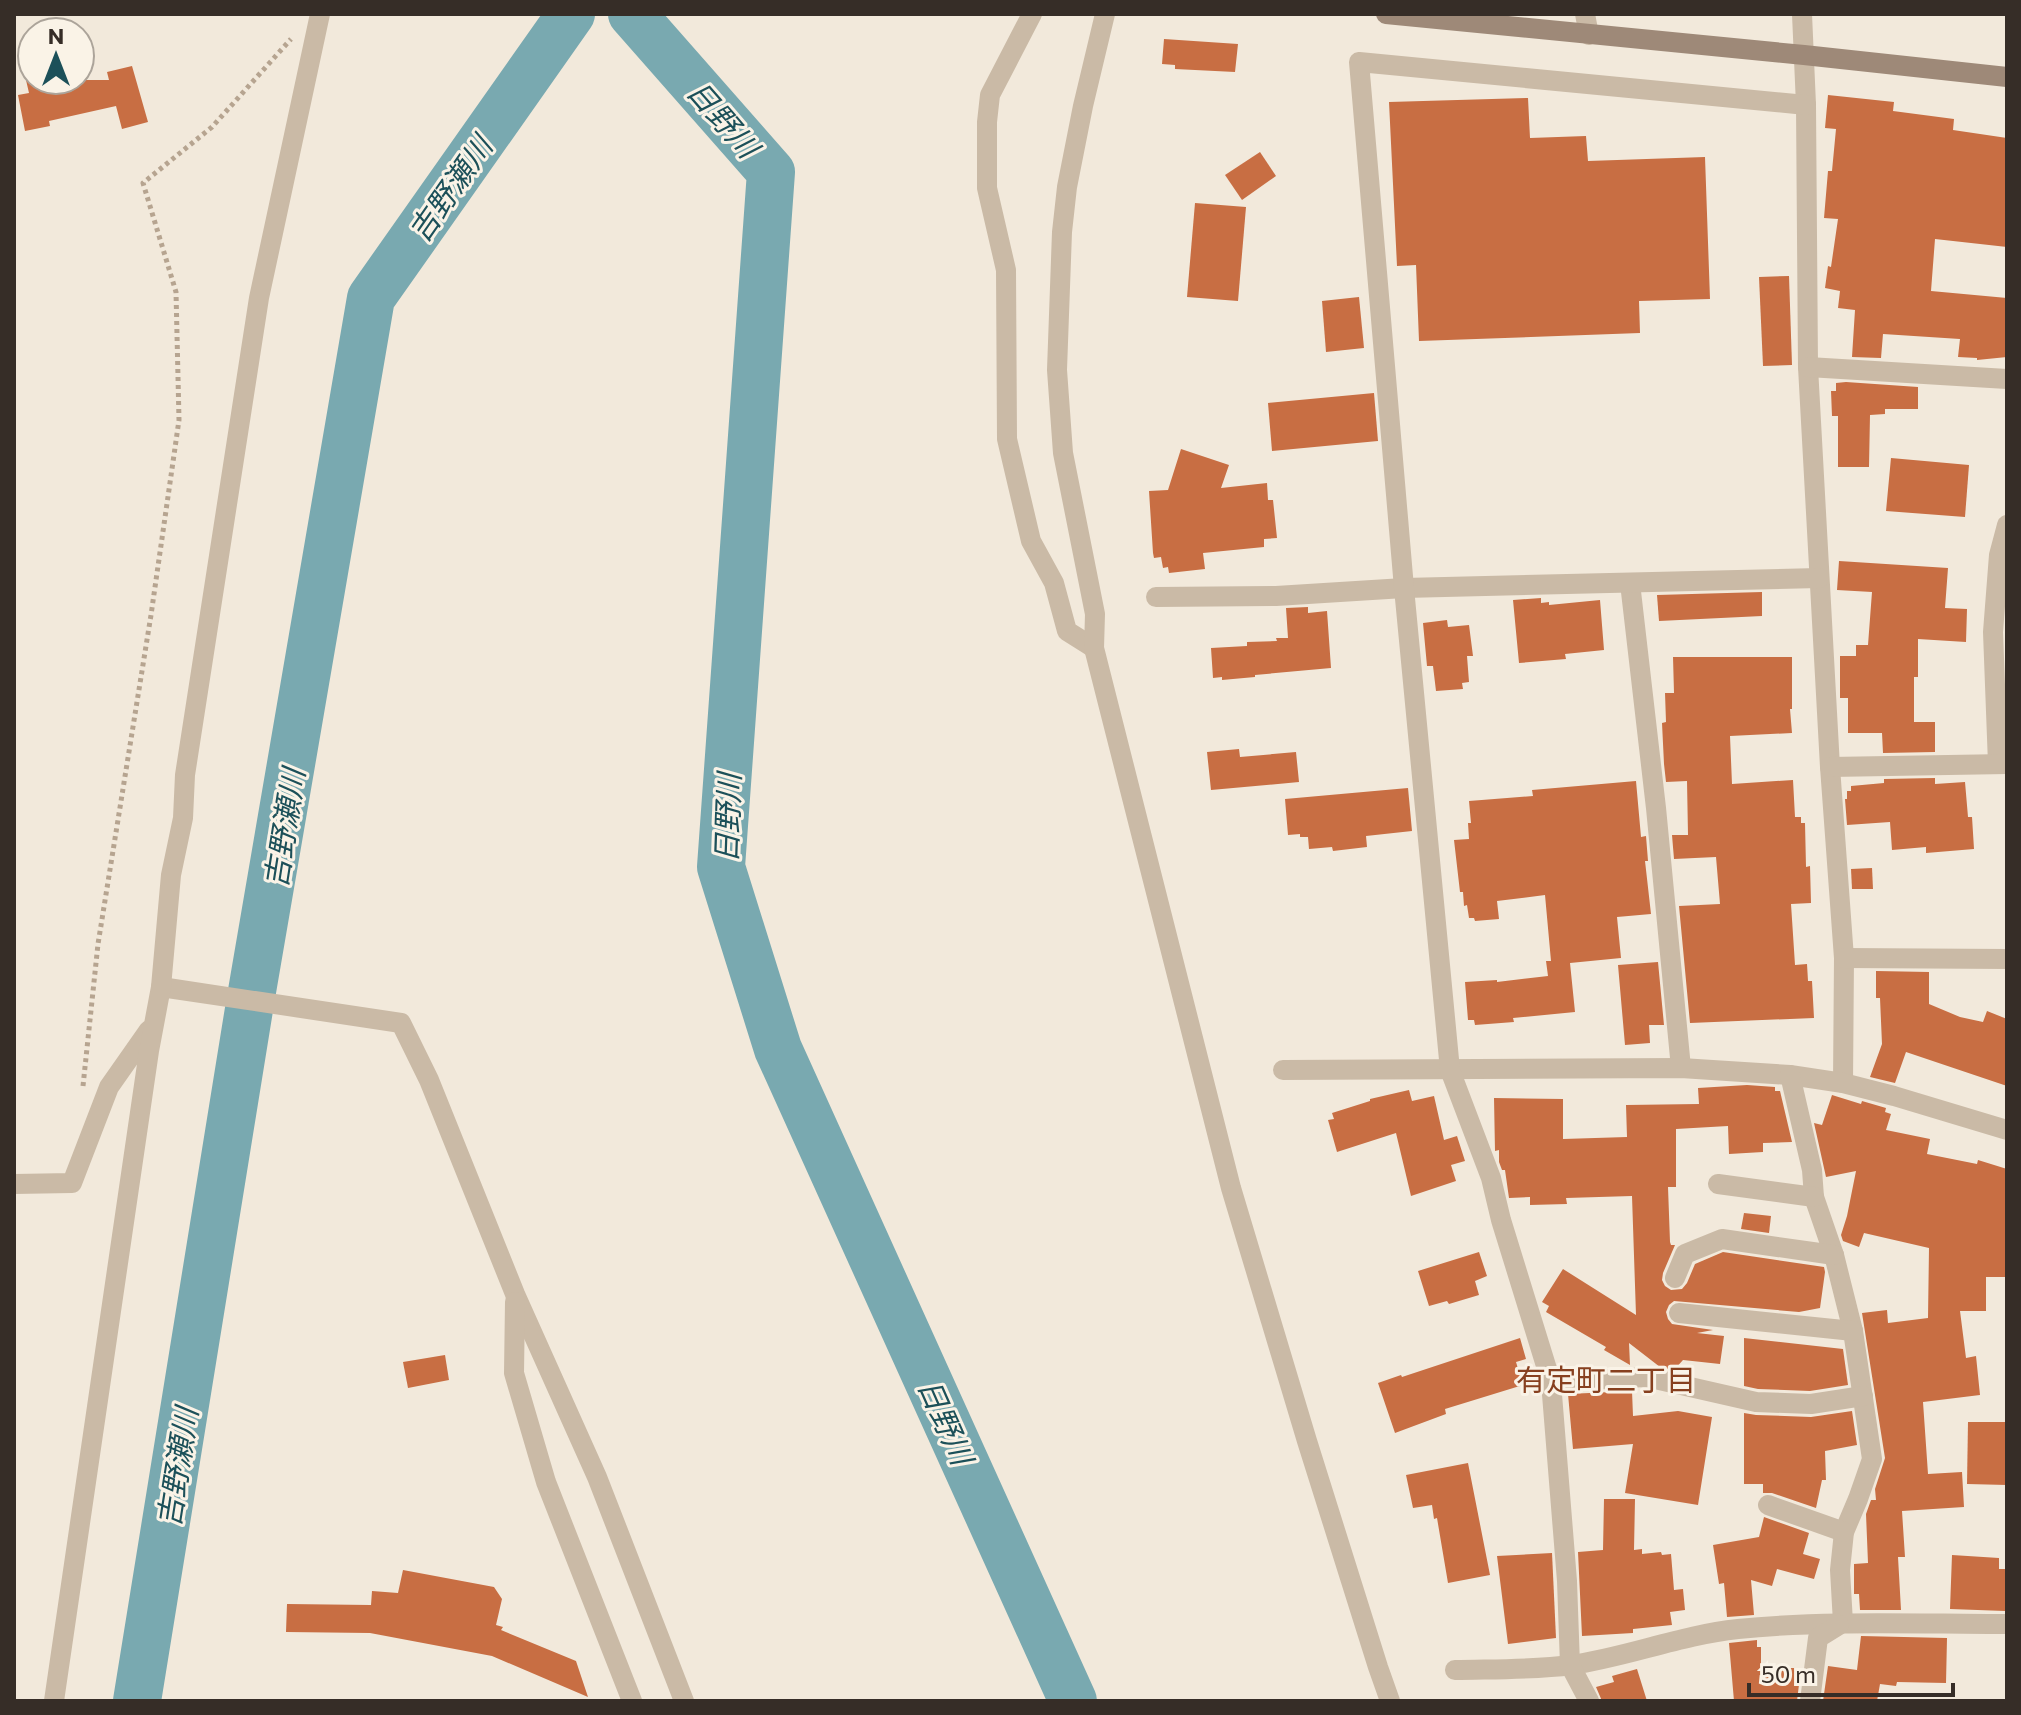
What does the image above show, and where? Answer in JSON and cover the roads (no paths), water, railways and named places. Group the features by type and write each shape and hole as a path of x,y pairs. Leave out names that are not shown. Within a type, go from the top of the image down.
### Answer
{"main road":[{"path":"1386,14 2007,77"}],"street":[{"path":"54,1701 153,1023 161,987 171,875 183,818 185,775 256,314 320,14"},
{"path":"1032,14 990,95 987,122 987,188 1006,270 1007,439 1031,541 1054,583 1067,631 1094,648"},
{"path":"1105,14 1067,187 1062,232 1057,370 1063,453 1095,614 1094,648 1231,1188 1311,1456 1390,1701"},
{"path":"1585,14 1589,35"},
{"path":"1802,14 1806,105 1808,367 1844,958 1843,1083"},
{"path":"1589,1701 1570,1665 1567,1581 1551,1382 1491,1178 1450,1070 1404,588 1359,62 1806,105"},
{"path":"1808,367 2007,379"},
{"path":"1830,767 2002,764 1993,632 1999,555 2007,525"},
{"path":"1156,597 1276,596 1404,588 1819,578"},
{"path":"1630,583 1681,1068"},
{"path":"1844,958 2007,959"},
{"path":"161,987 401,1023 429,1080 515,1294 597,1477 684,1701"},
{"path":"14,1184 72,1183 109,1087 153,1023"},
{"path":"1283,1070 1681,1068 1790,1075 1843,1083 2007,1130"},
{"path":"1790,1075 1812,1170 1814,1197 1834,1255 1853,1331 1872,1459 1844,1532 1840,1570 1843,1623"},
{"path":"1718,1184 1814,1197"},
{"path":"1675,1278 1685,1254 1722,1239 1834,1255"},
{"path":"515,1294 514,1373 546,1482 632,1701"},
{"path":"1679,1313 1853,1331"},
{"path":"1551,1382 1646,1377 1756,1402 1811,1404 1863,1396"},
{"path":"1768,1505 1844,1532"},
{"path":"1810,1701 1818,1638 1843,1623"},
{"path":"1455,1670 1570,1665 1737,1629 1843,1623 2007,1624"}],"waterway":[{"name":"吉野瀬川","path":"137,1701 250,1003 371,298 571,14"},
{"name":"日野川","path":"632,14 771,172 721,867 778,1049 1073,1701"}],"district":[{"name":"有定町二丁目","path":"1606,1378"}]}
